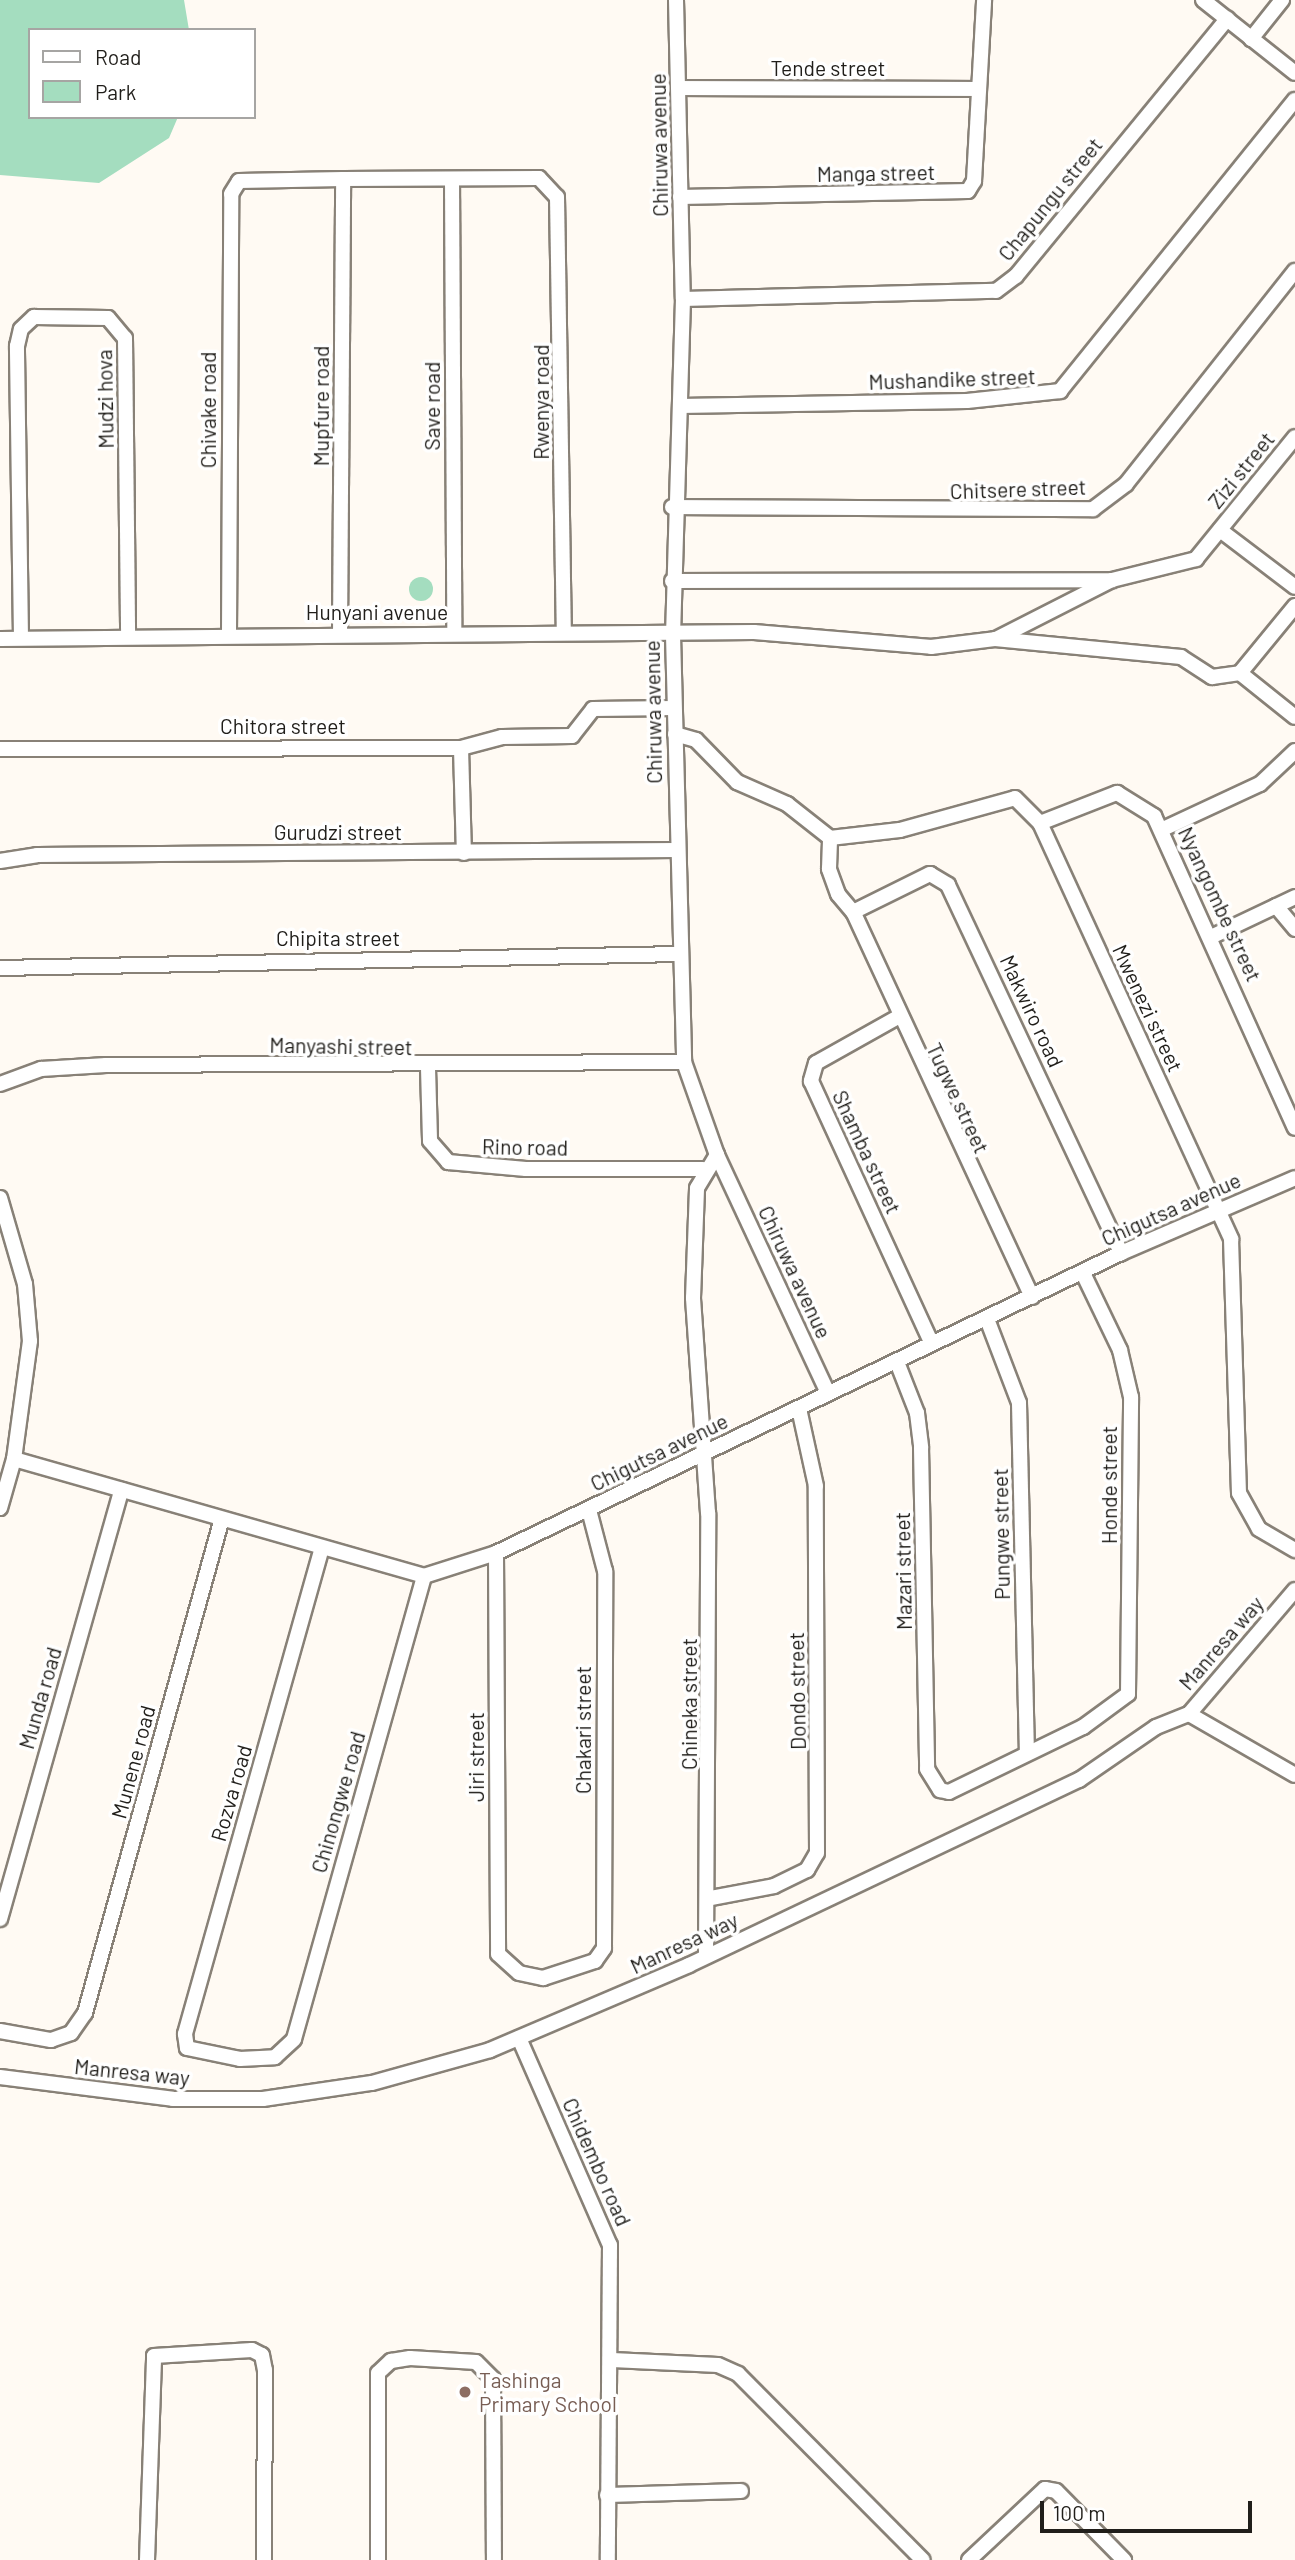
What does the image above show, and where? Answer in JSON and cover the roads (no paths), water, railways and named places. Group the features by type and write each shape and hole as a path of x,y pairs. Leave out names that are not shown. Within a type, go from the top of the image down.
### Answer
{"street":[{"name":"Chiruwa avenue","path":"677,0 683,299 680,406 672,507 672,581 677,954 684,1062 717,1155 828,1393"},
{"name":"Manga street","path":"680,197 962,193 974,181 984,0"},
{"path":"1203,0 1295,74"},
{"path":"1251,39 1282,0"},
{"name":"Chapungu street","path":"683,299 996,291 1016,276 1227,19"},
{"name":"Tende street","path":"679,89 978,89"},
{"name":"Mushandike street","path":"680,406 967,401 1060,391 1295,100"},
{"path":"344,179 452,180"},
{"name":"Chivake road","path":"229,634 234,187 240,181 344,179"},
{"name":"Mupfure road","path":"341,633 344,179"},
{"name":"Rwenya road","path":"452,180 543,180 557,197 561,221 564,631"},
{"name":"Save road","path":"452,180 454,633"},
{"name":"Chitsere street","path":"672,507 1093,509 1126,484 1295,271"},
{"name":"Mudzi hova","path":"21,638 18,346 20,329 34,317 108,318 125,338 128,635"},
{"name":"Zizi street","path":"1112,580 1196,559 1295,437"},
{"path":"1220,530 1295,587"},
{"path":"672,581 1112,580"},
{"path":"995,639 1112,580"},
{"path":"995,639 1181,657 1212,677 1240,673 1295,606"},
{"name":"Hunyani avenue","path":"0,639 229,634 564,631 673,635 754,632 931,647 995,639"},
{"path":"1240,673 1295,717"},
{"name":"Chitora street","path":"0,749 461,748 488,739 572,736 593,709 674,708"},
{"path":"675,734 696,740 737,782 787,804 830,838 900,830 1015,798 1040,823"},
{"path":"461,748 464,853"},
{"path":"1163,829 1260,783 1295,751"},
{"name":"Nyangombe street","path":"1040,823 1118,793 1143,804 1163,829 1213,936 1295,1128"},
{"name":"Mwenezi street","path":"1040,823 1219,1209 1235,1264 1239,1493 1259,1528 1295,1550"},
{"name":"Tugwe street","path":"830,838 829,869 853,912 898,1017 1032,1297"},
{"name":"Gurudzi street","path":"0,861 37,855 677,850"},
{"name":"Makwiro road","path":"853,912 930,874 948,884 1121,1253"},
{"path":"1213,936 1295,897"},
{"path":"1276,906 1295,929"},
{"name":"Chipita street","path":"0,968 677,954"},
{"name":"Shamba street","path":"898,1017 816,1063 811,1081 932,1344"},
{"name":"Manyashi street","path":"0,1084 41,1069 106,1065 428,1068 684,1062"},
{"name":"Rino road","path":"428,1068 430,1141 448,1162 526,1169 703,1168"},
{"path":"703,1168 717,1155"},
{"name":"Chineka street","path":"703,1168 693,1298 700,1453 708,1513 710,1898 706,1956"},
{"name":"Chigutsa avenue","path":"424,1576 496,1553 1121,1253 1295,1178"},
{"path":"0,1198 29,1311 29,1366 14,1459 0,1508"},
{"name":"Honde street","path":"1027,1753 1120,1704 1129,1688 1131,1397 1120,1350 1083,1273"},
{"name":"Pungwe street","path":"987,1319 1019,1403 1027,1753"},
{"name":"Mazari street","path":"897,1362 921,1439 926,1761 933,1782 949,1792 1027,1753"},
{"name":"Dondo street","path":"710,1898 774,1886 807,1870 817,1853 816,1486 799,1409"},
{"path":"14,1459 321,1551 424,1576"},
{"name":"Munda road","path":"0,1919 121,1490"},
{"name":"Chakari street","path":"501,1961 519,1973 543,1978 603,1952 605,1571 589,1510"},
{"name":"Munene road","path":"0,2031 51,2040 71,2034 85,2013 221,1522"},
{"name":"Rozva road","path":"294,2039 275,2057 240,2059 186,2046 321,1551"},
{"name":"Jiri street","path":"496,1553 501,1961"},
{"name":"Chinongwe road","path":"294,2039 424,1576"},
{"name":"Manresa way","path":"0,2077 173,2099 263,2099 372,2083 519,2038 706,1956 1033,1803 1189,1714 1295,1590"},
{"path":"1189,1714 1295,1775"},
{"name":"Chidembo road","path":"519,2038 606,2228 614,2277 607,2495 608,2560"},
{"path":"147,2560 154,2356 253,2350 262,2355 265,2370 264,2560"},
{"path":"378,2560 378,2373 391,2361 410,2358 476,2362 493,2379 495,2560"},
{"path":"612,2360 718,2365 738,2374 923,2560"},
{"path":"969,2560 1045,2489 1056,2491 1124,2560"},
{"path":"607,2495 741,2491"}],"place":[{"name":"Tashinga Primary School","path":"465,2392"}]}
